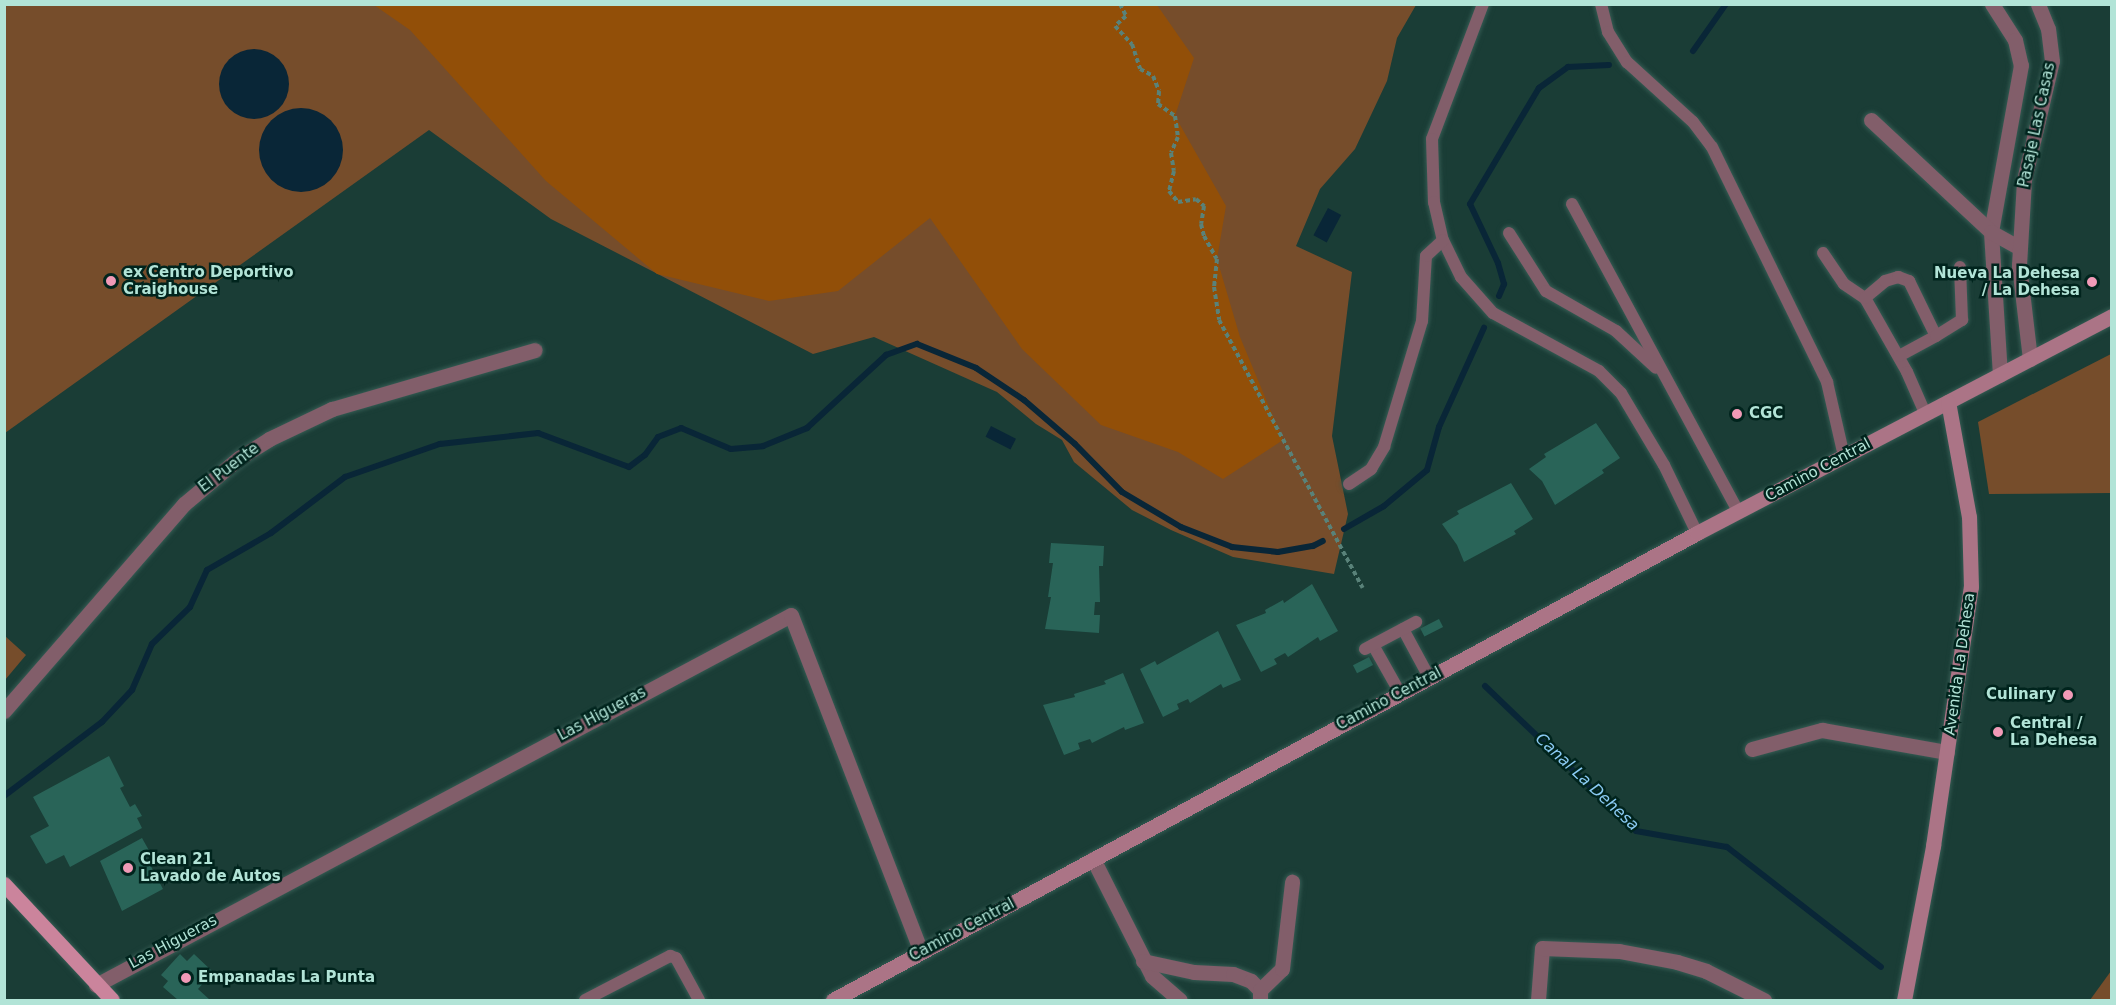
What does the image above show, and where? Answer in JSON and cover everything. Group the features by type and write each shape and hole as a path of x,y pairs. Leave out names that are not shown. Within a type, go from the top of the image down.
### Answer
{"main road":[{"path":"1948,402 2112,316"},
{"name":"Camino Central","path":"833,1000 1697,532 1948,402"},
{"name":"Avenida La Dehesa","path":"1904,1000 1947,752 1971,587 1969,517 1948,402"},
{"path":"4,884 20,905 112,1000"},
{"path":"4,895 20,905"}],"street":[{"name":"Pasaje Las Casas","path":"1992,4 2016,40 2021,65 1991,232 2000,375"},
{"name":"Pasaje Las Casas","path":"2030,359 2020,248 2024,180 2052,61 2048,29 2038,4"},
{"path":"1871,120 1991,232 2020,248"},
{"name":"El Puente","path":"4,711 176,512 239,458 269,439 332,409 535,350"},
{"name":"Las Higueras","path":"96,984 791,615 921,952"},
{"path":"1752,749 1822,730 1947,752"},
{"path":"1093,860 1152,976 1180,1000"},
{"path":"1143,961 1194,972 1233,974 1251,981 1260,995 1282,969 1292,882"},
{"path":"1538,1000 1542,948 1619,951 1677,962 1706,971 1764,1000"}],"lane":[{"path":"1483,4 1432,139 1434,202 1443,240 1461,277 1492,313 1599,371 1621,393 1664,465 1697,532"},
{"path":"1601,4 1608,32 1627,62 1693,122 1712,147 1827,382 1844,456"},
{"path":"1572,204 1738,511"},
{"path":"1509,233 1546,291 1616,331 1663,374"},
{"path":"1349,484 1371,469 1384,447 1422,321 1426,256 1443,240"},
{"path":"1823,253 1844,284 1864,298 1899,356 1925,413"},
{"path":"1899,356 1962,320 1960,267"},
{"path":"1864,298 1885,281 1898,277 1910,281 1936,336"},
{"path":"1400,693 1369,647 1416,622"},
{"path":"1403,629 1429,677"},
{"path":"585,1000 669,956 676,958 699,1000"}],"path":[{"path":"1120,4 1126,16 1115,26 1132,44 1140,69 1153,76 1158,104 1175,116 1178,137 1171,153 1174,171 1169,191 1178,202 1196,199 1204,206 1204,236 1217,259 1214,287 1219,320 1363,588"}],"shaded area":[{"path":"4,5 1416,5 1397,38 1387,81 1355,149 1320,189 1296,246 1352,272 1332,436 1348,514 1334,574 1233,557 1171,530 1132,510 1074,462 1062,440 1036,424 997,392 874,337 813,354 551,219 429,130 5,433"},
{"path":"374,5 1157,5 1194,58 1175,116 1226,206 1217,259 1240,337 1283,440 1223,479 1178,452 1101,425 1022,349 930,218 838,291 769,301 657,274 546,181 410,30"},
{"path":"2111,354 2111,493 1989,494 1978,422"},
{"path":"5,636 26,655 5,680"},
{"path":"2111,971 2111,1000 2090,1000"}],"water":[{"path":"254,49 267,52 279,59 286,71 289,84 286,97 279,109 267,116 254,119 241,116 229,109 222,97 219,84 222,71 229,59 241,52"},
{"path":"301,108 324,115 336,127 343,150 336,173 324,185 301,192 278,185 266,173 259,150 266,127 278,115"},
{"path":"1328,208 1341,215 1327,242 1313,235"},
{"path":"991,426 1016,439 1011,449 986,437"}],"building":[{"path":"1596,423 1620,458 1602,470 1604,473 1555,505 1542,481 1529,469 1546,457 1544,454"},
{"path":"1511,483 1533,519 1514,531 1516,534 1464,562 1457,545 1442,524 1459,514 1457,511"},
{"path":"1051,543 1104,546 1103,566 1099,566 1100,602 1095,602 1094,615 1100,615 1099,633 1045,629 1051,597 1048,597 1053,563 1049,563"},
{"path":"1312,584 1338,631 1320,641 1318,637 1288,657 1285,653 1274,659 1277,664 1261,672 1236,625 1266,613 1265,610 1283,600 1284,603"},
{"path":"1439,619 1443,627 1424,637 1420,629"},
{"path":"1218,631 1241,680 1223,688 1221,684 1190,703 1188,699 1177,704 1179,709 1163,717 1140,669 1155,661 1157,665"},
{"path":"1369,657 1373,665 1357,673 1353,665"},
{"path":"1123,673 1144,723 1125,730 1124,727 1092,743 1090,739 1078,743 1080,749 1064,755 1043,705 1075,697 1074,694 1106,684 1104,681"},
{"path":"109,756 124,786 120,788 130,807 135,804 142,816 137,818 142,828 70,867 64,855 46,864 30,836 49,826 33,797"},
{"name":"Clean 21 Lavado de Autos","path":"142,838 151,854 146,857 163,889 122,911 100,861"},
{"name":"Empanadas La Punta","path":"180,954 187,961 194,954 213,972 198,989 210,1000 178,1000 163,987 168,981 161,975"}],"waterway":[{"path":"1693,51 1726,4"},
{"path":"1499,296 1504,284 1498,263 1470,204 1539,88 1568,67 1609,65"},
{"path":"1344,529 1384,506 1427,470 1439,427 1484,328"},
{"path":"4,796 102,722 132,690 152,644 190,607 207,570 271,533 345,477 440,444 538,433 629,467 645,455 658,437 681,428 731,449 763,446 807,428 886,355 917,344 976,368 1024,400 1075,444 1122,492 1181,527 1232,547 1278,552 1313,546 1323,541"},
{"name":"Canal La Dehesa","path":"1485,686 1636,831 1727,847 1881,967"}],"place":[{"name":"ex Centro Deportivo Craighouse","path":"111,281"},
{"name":"Nueva La Dehesa / La Dehesa","path":"2092,282"},
{"name":"CGC","path":"1737,414"},
{"name":"Culinary","path":"2068,695"},
{"name":"Central / La Dehesa","path":"1998,732"},
{"name":"Clean 21 Lavado de Autos","path":"128,868"},
{"name":"Empanadas La Punta","path":"186,978"}]}
